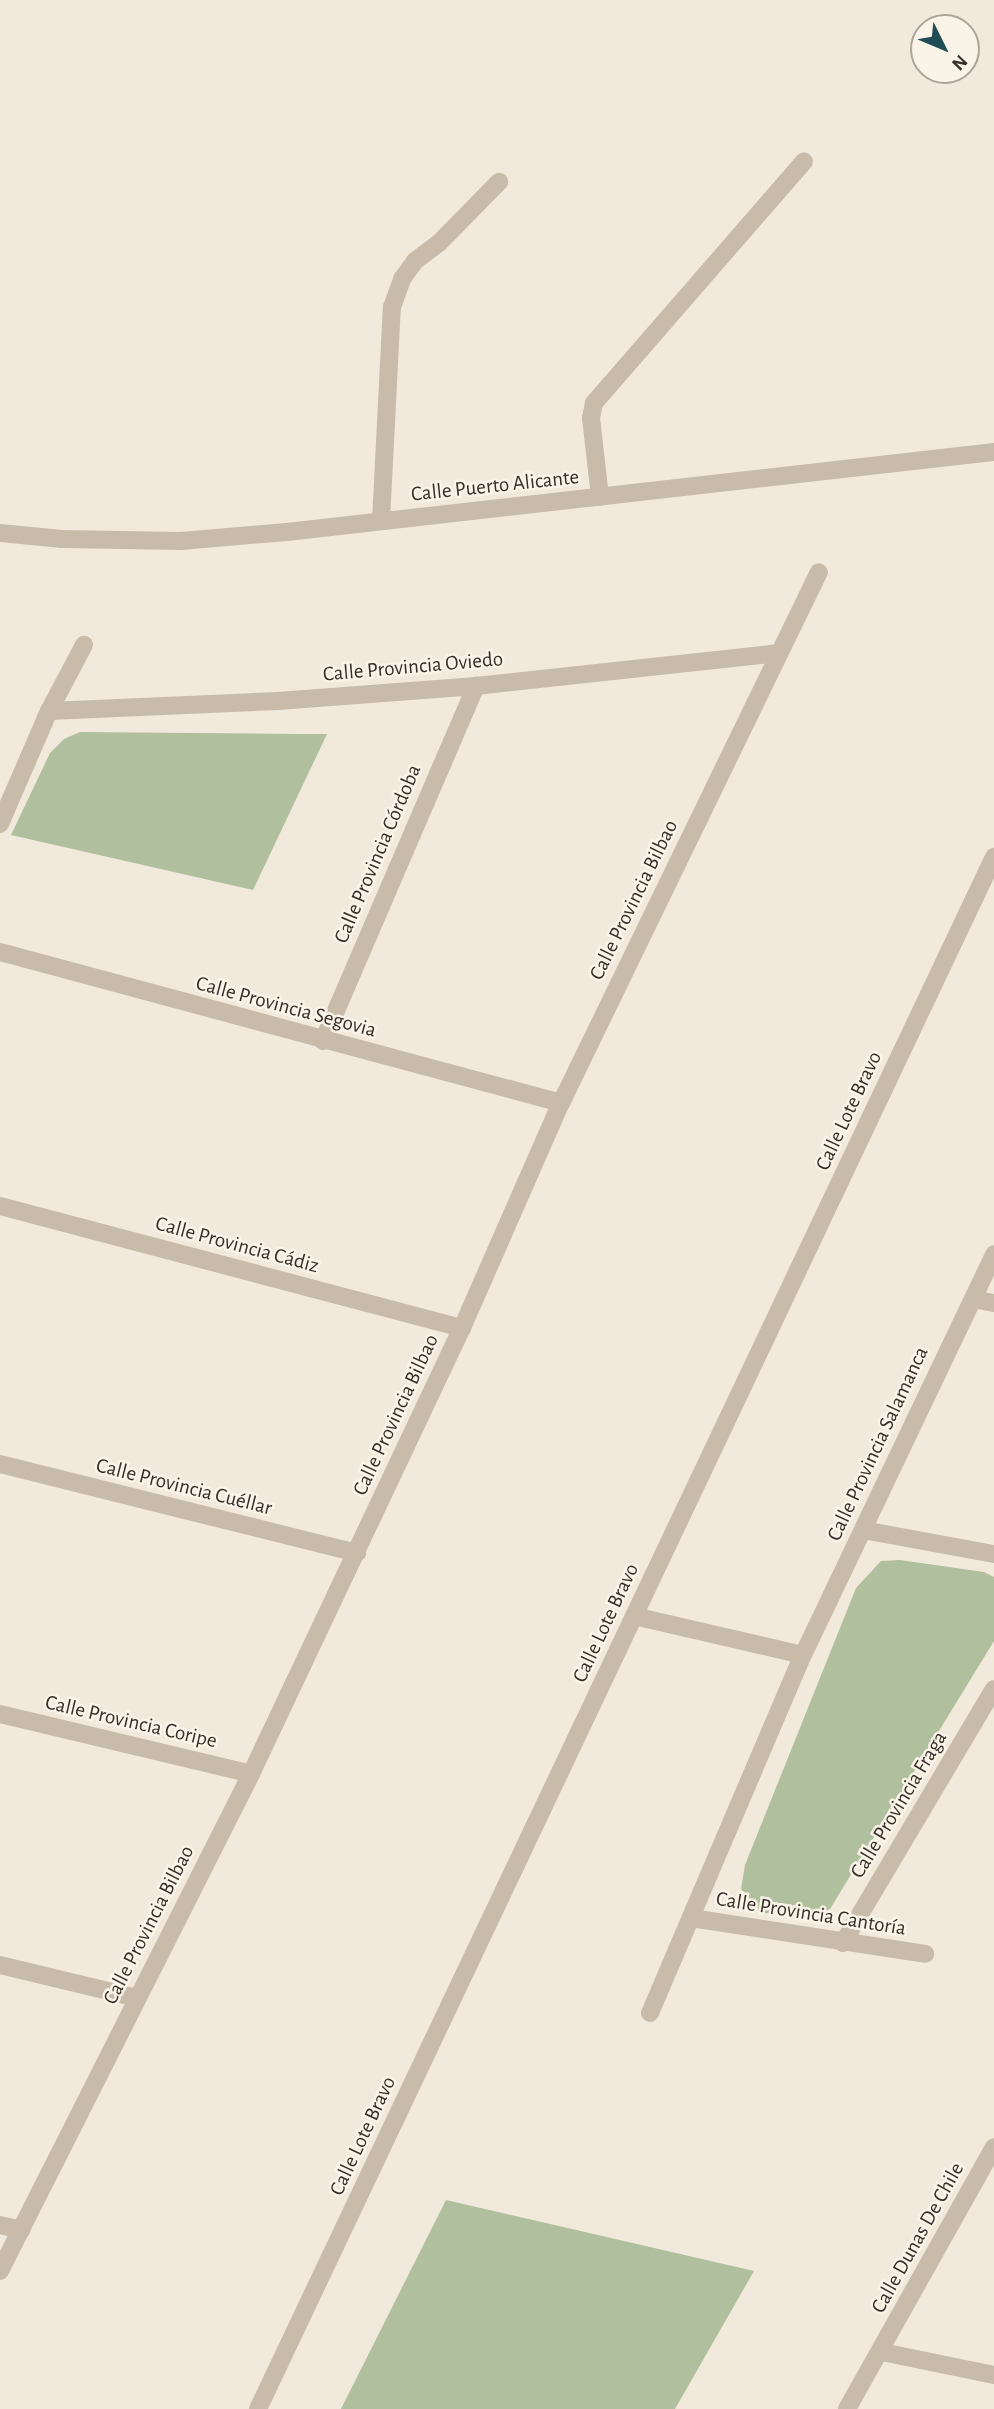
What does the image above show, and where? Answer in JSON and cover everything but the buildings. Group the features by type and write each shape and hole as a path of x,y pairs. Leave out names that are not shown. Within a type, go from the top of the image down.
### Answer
{"street":[{"path":"600,497 591,418 594,403 804,161"},
{"path":"381,521 392,307 402,279 415,261 439,243 499,182"},
{"name":"Calle Puerto Alicante","path":"0,533 62,538 181,541 994,452"},
{"name":"Calle Provincia Bilbao","path":"0,2271 251,1774 462,1328 561,1103 819,572"},
{"path":"0,824 49,711 84,645"},
{"name":"Calle Provincia Oviedo","path":"49,711 278,701 476,685 779,653"},
{"name":"Calle Provincia Córdoba","path":"323,1041 476,685"},
{"name":"Calle Lote Bravo","path":"258,2409 994,857"},
{"name":"Calle Provincia Segovia","path":"0,952 561,1103"},
{"name":"Calle Provincia Cádiz","path":"0,1206 462,1328"},
{"name":"Calle Provincia Salamanca","path":"650,2012 803,1655 994,1254"},
{"path":"973,1298 994,1303"},
{"name":"Calle Provincia Cuéllar","path":"0,1464 357,1553"},
{"path":"863,1530 994,1554"},
{"path":"634,1616 803,1655"},
{"name":"Calle Provincia Fraga","path":"843,1943 994,1689"},
{"name":"Calle Provincia Coripe","path":"0,1714 251,1774"},
{"name":"Calle Provincia Cantoría","path":"691,1918 925,1954"},
{"path":"0,1965 138,1998"},
{"name":"Calle Dunas De Chile","path":"847,2409 882,2352 994,2147"},
{"path":"0,2225 21,2230"},
{"path":"882,2352 994,2375"}],"green space":[{"path":"80,732 327,734 253,890 11,835 50,753 64,739"},
{"path":"900,1560 984,1572 994,1577 994,1641 830,1909 813,1916 762,1913 741,1889 745,1865 856,1588 881,1561"},
{"path":"446,2200 754,2271 675,2409 341,2409"}]}
